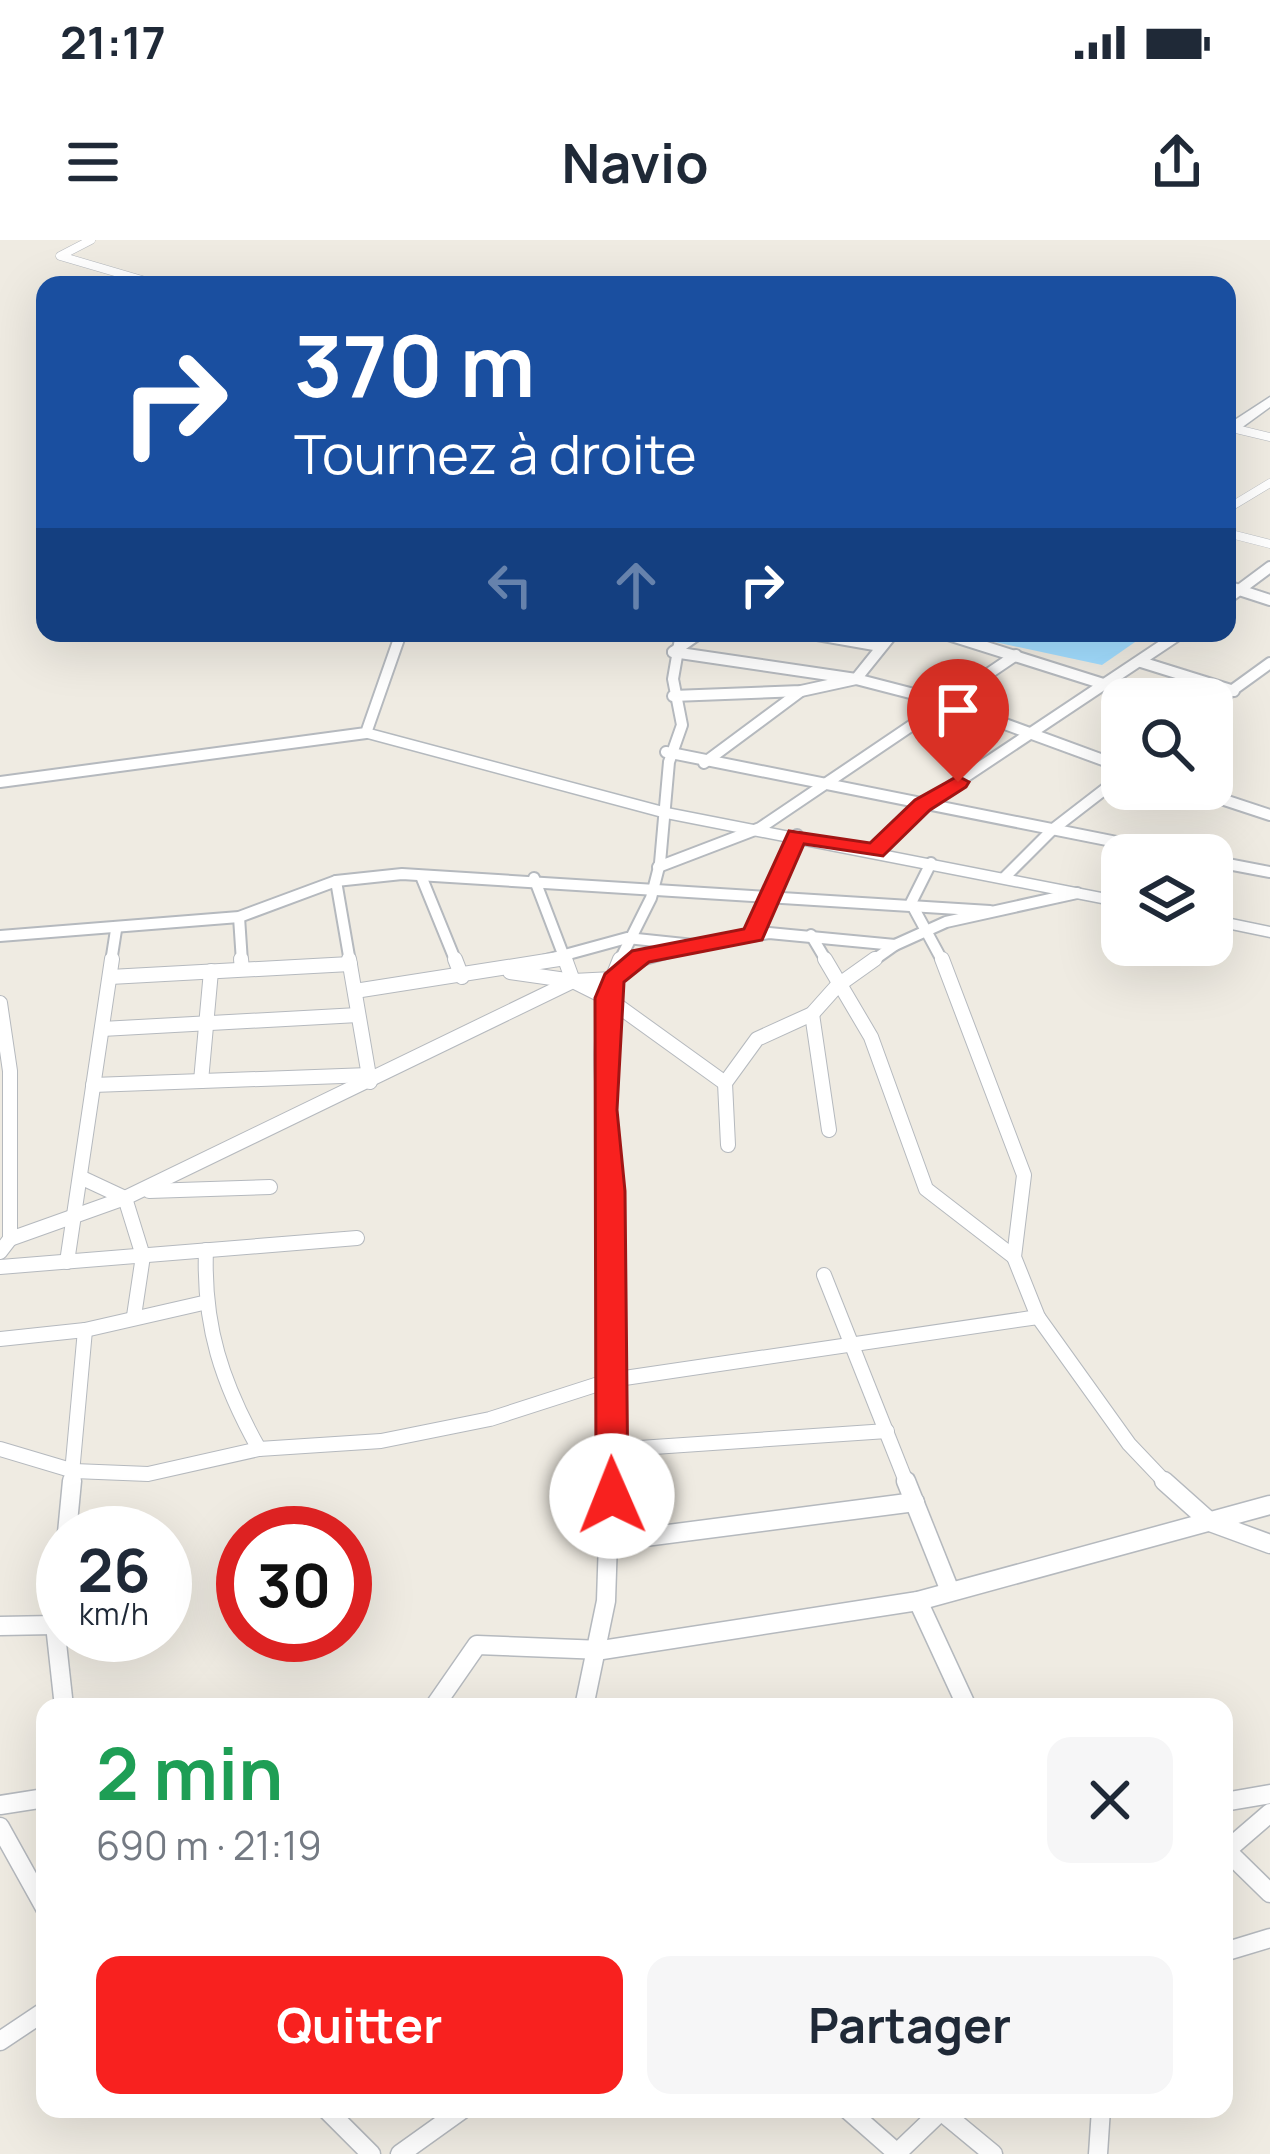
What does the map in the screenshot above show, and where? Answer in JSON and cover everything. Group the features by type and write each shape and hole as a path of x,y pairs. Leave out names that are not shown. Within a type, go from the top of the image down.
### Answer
{"street":[{"path":"91,240 60,256 128,276"},
{"path":"1236,425 1270,401"},
{"path":"1236,429 1270,437"},
{"path":"1236,504 1270,483"},
{"path":"1236,535 1270,544"},
{"path":"1236,593 1270,567"},
{"path":"1236,589 1270,600"},
{"path":"366,733 398,642"},
{"path":"587,1698 602,1650 614,1541 607,998 627,938 656,886 666,813 666,752 682,724 673,696 677,642"},
{"path":"673,652 687,642"},
{"path":"857,642 880,646"},
{"path":"673,696 801,691 856,679 884,642"},
{"path":"972,642 1101,683"},
{"path":"1120,678 1169,642"},
{"path":"673,652 856,679 945,702 1101,759"},
{"path":"658,867 760,828 1016,655"},
{"path":"1141,662 1234,691 1270,663"},
{"path":"704,763 801,691"},
{"path":"874,851 922,805 1101,691"},
{"path":"0,782 366,733 666,813 1101,897"},
{"path":"666,752 1101,839"},
{"path":"1004,878 1052,830 1101,792"},
{"path":"1233,802 1263,812 1270,798"},
{"path":"754,935 765,898 796,836"},
{"path":"911,903 931,863"},
{"path":"1233,865 1270,872"},
{"path":"0,936 116,931 239,917 363,875 534,878 990,911"},
{"path":"422,876 463,977"},
{"path":"534,878 573,981 607,998 725,1083"},
{"path":"336,881 370,1079"},
{"path":"728,1145 725,1083 757,1039 812,1014 837,986 923,930 1077,892"},
{"path":"911,903 956,985 1024,1174 1014,1257 1038,1317 1129,1444 1210,1522 1270,1544"},
{"path":"239,917 242,969"},
{"path":"1233,924 1270,932"},
{"path":"67,1262 116,931"},
{"path":"495,970 573,981 613,980 641,956 754,935 811,935 896,945"},
{"path":"811,935 871,1037 926,1189 1014,1257"},
{"path":"355,991 566,958 627,938 694,945"},
{"path":"110,977 350,964"},
{"path":"201,1081 211,971"},
{"path":"0,1252 10,1239 132,1195 573,981"},
{"path":"1,1009 10,1239"},
{"path":"812,1014 829,1130"},
{"path":"102,1029 358,1015"},
{"path":"94,1085 370,1079"},
{"path":"80,1177 132,1195 270,1186"},
{"path":"132,1195 143,1256 134,1316"},
{"path":"0,1267 357,1238"},
{"path":"206,1250 202,1303 212,1362 259,1449"},
{"path":"824,1275 950,1591"},
{"path":"0,1339 85,1330 202,1303"},
{"path":"0,1449 74,1471 148,1474 259,1449 382,1441 446,1428 611,1380 1038,1317"},
{"path":"70,1506 85,1330"},
{"path":"610,1450 886,1431"},
{"path":"614,1541 915,1502"},
{"path":"440,1698 477,1645 602,1650 918,1601 1270,1505"},
{"path":"918,1601 964,1698"},
{"path":"0,1626 36,1625"},
{"path":"59,1662 63,1698"},
{"path":"1233,1801 1270,1795"},
{"path":"0,1805 36,1799"},
{"path":"1233,1847 1270,1813"},
{"path":"0,1827 36,1892"},
{"path":"1233,1861 1270,1893"},
{"path":"1233,1949 1270,1938"},
{"path":"0,2041 36,2017"},
{"path":"335,2118 371,2154"},
{"path":"400,2154 450,2118"},
{"path":"858,2118 897,2154 934,2118"},
{"path":"951,2118 994,2154"},
{"path":"1097,2154 1100,2118"}],"water":[{"path":"995,642 1135,642 1102,665"}],"route":[{"path":"612,1496 612,1191 604,1110 607,998 613,980 641,956 754,935 765,898 796,836 874,851 922,805 958,782"}]}
